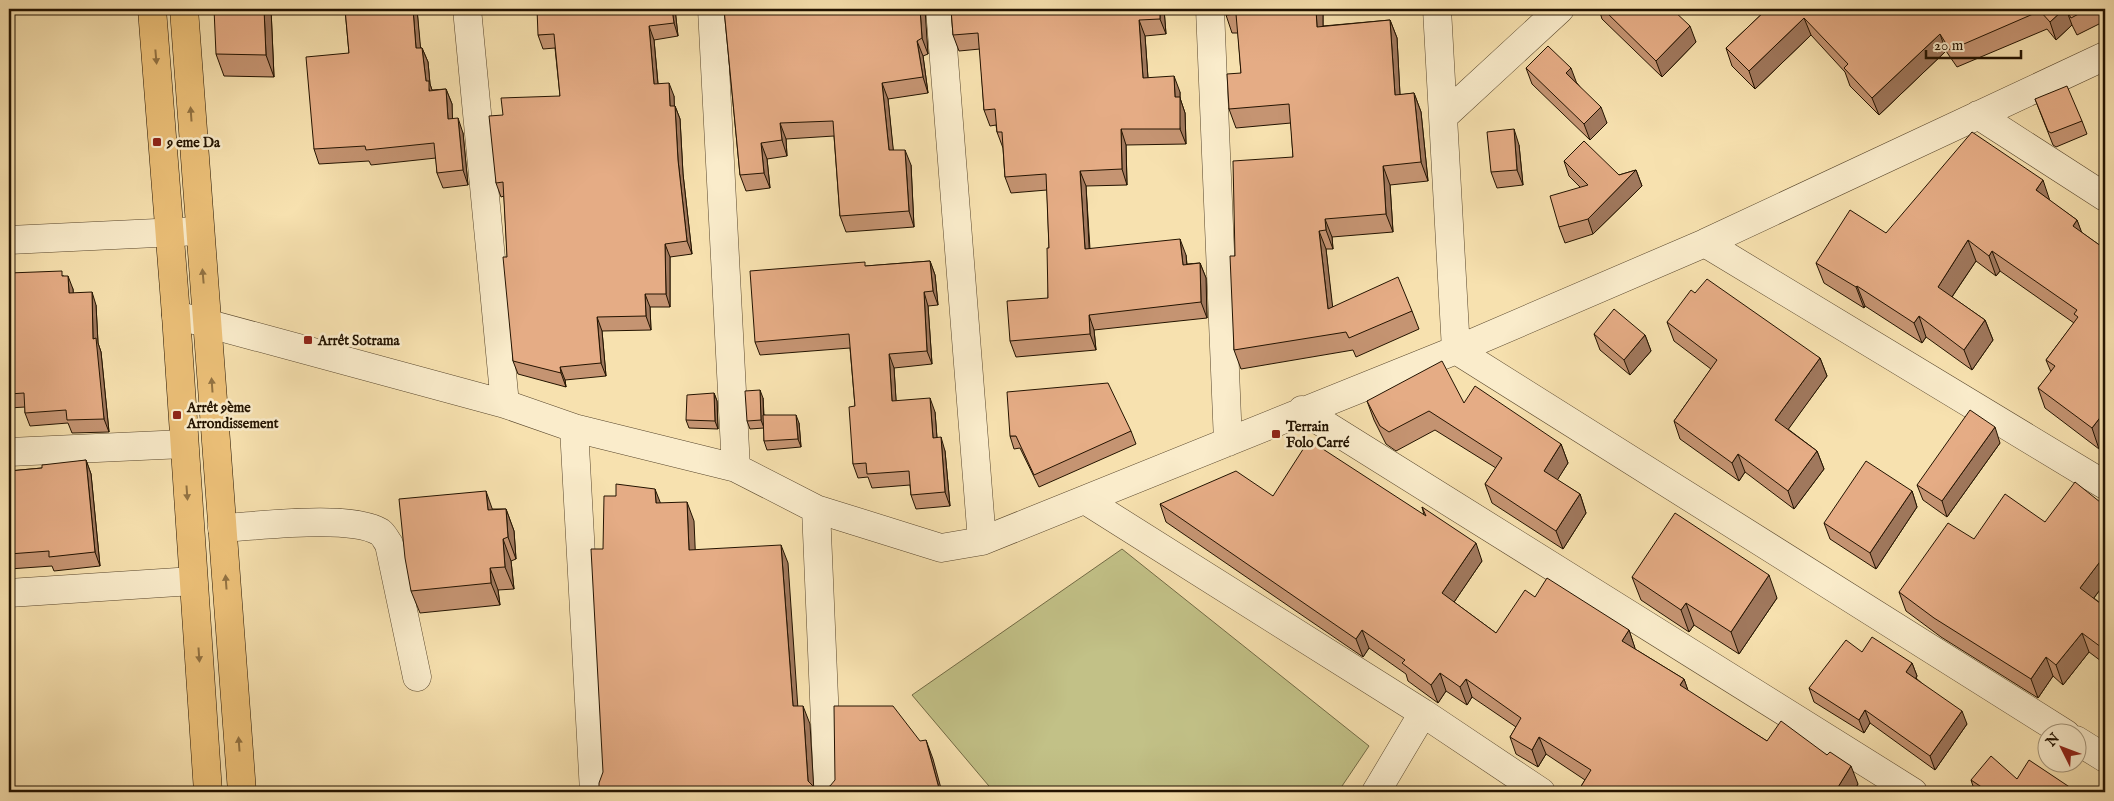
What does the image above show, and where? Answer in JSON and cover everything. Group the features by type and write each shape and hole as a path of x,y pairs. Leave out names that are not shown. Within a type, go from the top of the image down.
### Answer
{"highway":[{"path":"152,9 176,315 208,792"},
{"path":"184,9 242,792"}],"street":[{"path":"467,9 505,404"},
{"path":"712,9 736,468"},
{"path":"940,9 982,541"},
{"path":"1210,9 1228,442"},
{"path":"1437,9 1456,350"},
{"path":"1443,117 1560,9"},
{"path":"176,315 207,325 505,404 574,428 736,468 816,509 941,548 982,541 1228,442 1302,410 1456,350 1705,243 2105,56"},
{"path":"1978,115 2105,197"},
{"path":"9,240 199,231"},
{"path":"1705,243 2105,485"},
{"path":"1456,350 2050,724"},
{"path":"1302,410 1913,792"},
{"path":"574,428 594,792"},
{"path":"9,452 184,444"},
{"path":"1085,500 1423,713 1541,792"},
{"path":"816,509 828,792"},
{"path":"222,528 336,522 370,528 381,533 389,544 417,677"},
{"path":"9,593 193,581"},
{"path":"1376,792 1423,713"},
{"path":"2086,746 2105,758"}],"shaded area":[{"path":"1122,549 1369,746 1338,792 994,792 912,695"}],"building":[{"path":"214,9 264,9 266,55 216,54"},
{"path":"345,9 413,9 416,48 422,48 426,81 429,81 429,91 446,89 448,119 458,118 463,170 437,173 434,143 366,150 365,146 314,149 306,57 349,53"},
{"path":"537,9 672,9 674,23 649,26 654,84 669,83 670,106 675,106 678,160 687,241 665,244 666,294 645,294 646,316 597,317 601,363 560,367 561,373 513,361 503,257 507,257 503,182 496,183 489,116 503,115 501,98 560,96 554,34 538,35"},
{"path":"724,9 920,9 922,38 917,41 923,77 882,83 889,150 905,150 909,211 840,216 833,121 780,123 782,140 761,143 764,173 740,175"},
{"path":"951,9 1160,9 1160,19 1139,20 1143,78 1174,76 1175,97 1180,97 1180,129 1121,129 1122,169 1080,171 1085,249 1180,239 1183,265 1200,263 1201,302 1089,315 1090,334 1010,341 1007,301 1048,298 1047,248 1049,248 1046,174 1005,177 1002,132 997,132 995,109 984,110 978,33 953,35"},
{"path":"1225,9 1316,9 1317,27 1390,20 1395,95 1414,93 1421,162 1383,166 1386,214 1325,219 1326,230 1319,231 1328,309 1398,277 1412,311 1349,338 1346,332 1234,350 1230,256 1235,256 1233,161 1293,157 1289,104 1229,109 1227,74 1241,73 1236,14 1226,15"},
{"path":"1603,9 1672,9 1690,26 1656,61"},
{"path":"1767,9 2064,9 2050,22 2040,11 1950,50 1940,34 1872,98 1844,68 1848,64 1804,18 1749,71 1726,48"},
{"path":"2066,9 2088,9 2071,18"},
{"path":"1548,46 1571,68 1566,73 1601,107 1584,124 1526,68"},
{"path":"2067,86 2082,121 2051,133 2048,131 2035,99"},
{"path":"1514,129 1517,170 1491,172 1487,132"},
{"path":"1972,132 2043,180 2036,190 2077,220 2073,226 2105,249 2105,417 2102,415 2092,428 2038,388 2055,366 2046,360 2078,317 2074,314 2077,310 1992,251 1989,256 1968,240 1938,287 1985,320 1964,350 1919,316 1914,323 1857,286 1816,263 1850,210 1886,233"},
{"path":"1584,141 1619,175 1636,170 1588,219 1559,227 1550,196 1588,185 1564,161"},
{"path":"2105,151 2105,160 2101,157"},
{"path":"930,261 933,291 924,292 927,351 889,354 892,401 930,398 933,438 941,437 945,492 911,495 909,471 867,474 866,463 853,464 849,407 855,406 849,334 755,342 750,271 865,262 865,266"},
{"path":"62,271 62,276 68,276 69,293 92,292 93,339 96,338 104,419 67,420 66,410 25,413 24,393 9,394 9,273"},
{"path":"1707,279 1820,358 1775,420 1817,451 1788,491 1738,454 1732,463 1674,421 1717,360 1667,322 1691,290 1695,293"},
{"path":"1614,309 1645,335 1624,360 1594,334"},
{"path":"1442,361 1464,403 1475,386 1561,444 1544,471 1580,494 1556,531 1485,484 1502,458 1429,411 1389,432 1380,426 1367,401"},
{"path":"1108,383 1131,431 1034,475 1016,436 1010,436 1007,392"},
{"path":"760,390 761,420 747,421 745,391"},
{"path":"714,393 715,421 686,420 687,395"},
{"path":"1970,410 1995,427 1942,501 1917,485"},
{"path":"763,415 796,415 798,439 764,441"},
{"path":"1309,440 1426,516 1422,507 1476,543 1442,593 1496,633 1525,590 1535,597 1547,578 1629,630 1622,641 1684,679 1680,685 1767,741 1781,721 1827,755 1830,752 1851,766 1835,792 1628,792 1621,788 1619,792 1587,792 1580,788 1591,770 1539,737 1532,750 1510,737 1521,718 1466,679 1460,687 1440,673 1431,685 1402,663 1405,660 1362,630 1356,639 1160,504 1236,471 1273,496"},
{"path":"86,460 95,552 49,557 49,551 9,554 9,471 42,468 42,465"},
{"path":"1866,461 1912,491 1870,553 1824,523"},
{"path":"2075,482 2105,506 2105,555 2080,588 2105,607 2105,650 2082,633 2056,665 2046,657 2031,679 1934,618 1899,592 1948,523 1974,539 2005,494 2045,522"},
{"path":"616,484 655,489 656,503 687,502 689,550 781,545 793,706 803,706 808,781 814,787 822,789 830,786 835,780 834,706 893,706 920,741 926,740 940,792 599,792 599,783 603,772 591,549 603,549 604,496 616,496"},
{"path":"486,491 488,510 506,509 508,537 503,539 505,567 490,568 491,583 411,591 405,558 399,499"},
{"path":"1675,513 1769,575 1731,632 1686,603 1681,610 1632,577"},
{"path":"1872,637 1912,663 1906,672 1962,711 1930,756 1865,710 1859,720 1809,688 1846,640 1862,652"},
{"path":"1991,756 2017,779 2029,760 2036,765 2036,774 2050,774 2074,790 2072,792 1989,792 1971,780"}],"place":[{"name":"9 eme Da","path":"157,142"},
{"name":"Arrêt Sotrama","path":"308,340"},
{"name":"Arrêt 9ème Arrondissement","path":"177,415"},
{"name":"Terrain Folo Carré","path":"1276,434"}]}
